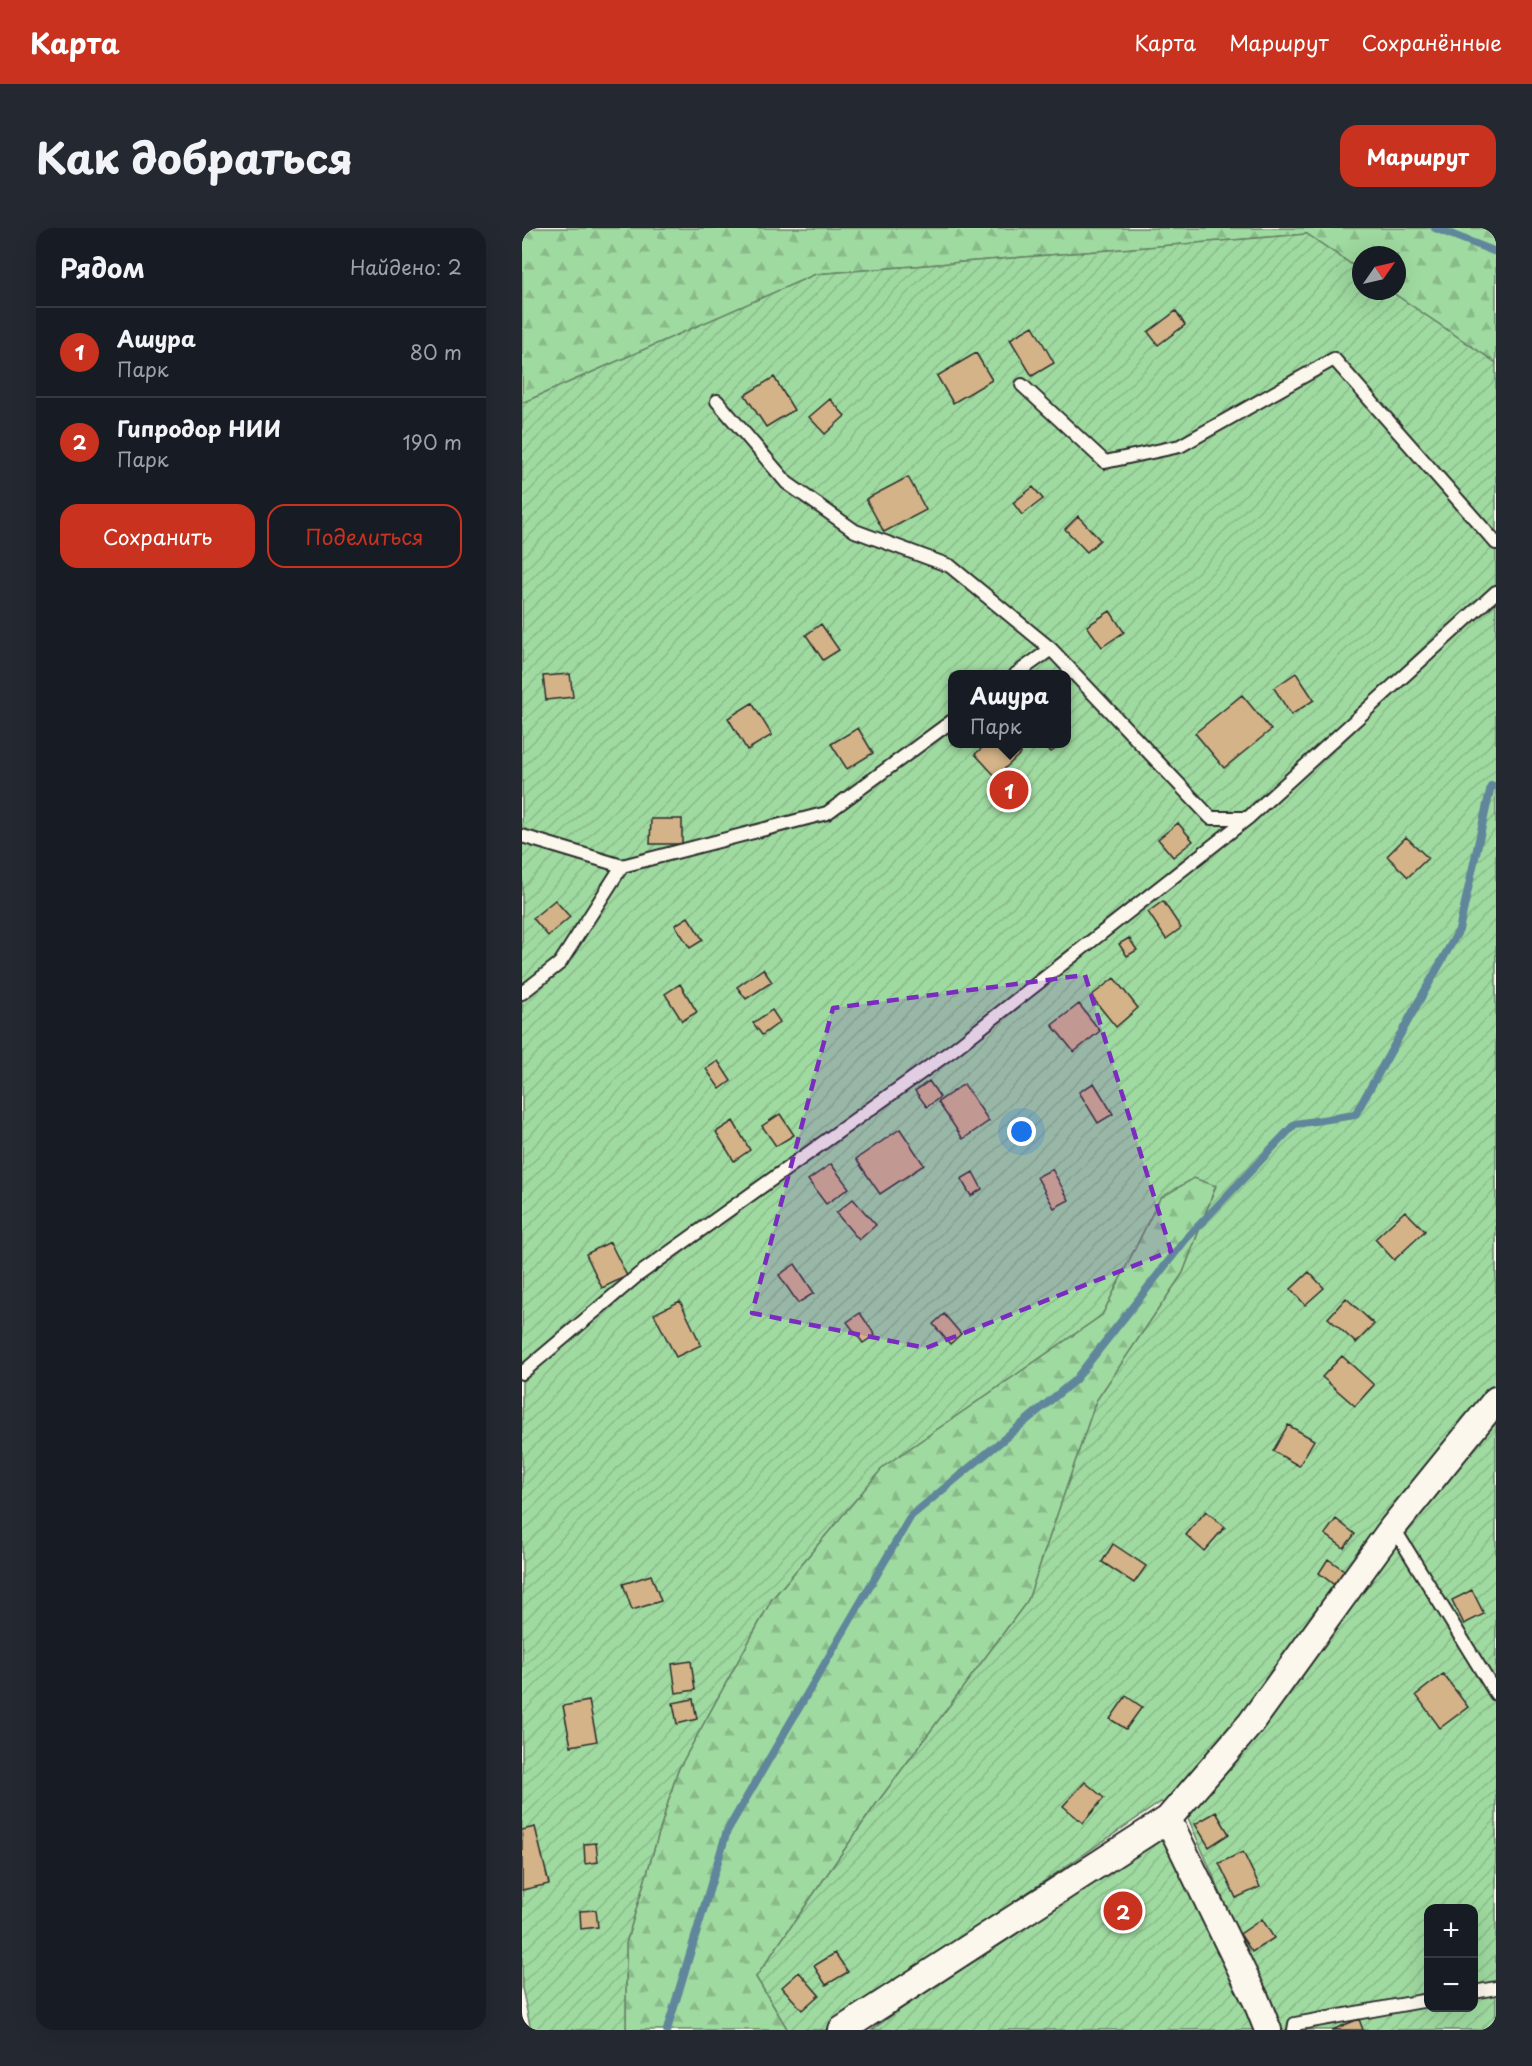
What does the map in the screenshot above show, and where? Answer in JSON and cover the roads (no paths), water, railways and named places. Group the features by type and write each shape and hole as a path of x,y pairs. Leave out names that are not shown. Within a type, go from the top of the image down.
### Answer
{"street":[{"path":"842,2030 1168,1819 1251,1723 1393,1527 1496,1400"},
{"path":"1168,1819 1268,2030"}],"lane":[{"path":"1022,386 1105,462 1180,446 1334,359 1496,543"},
{"path":"717,401 787,483 855,531 950,566 1051,649 1071,670"},
{"path":"522,1373 638,1275 954,1049 1248,818 1496,592"},
{"path":"1023,670 1051,649"},
{"path":"1071,670 1211,818 1248,818"},
{"path":"522,836 622,866 827,813 948,725"},
{"path":"522,993 560,963 622,866"},
{"path":"1393,1527 1496,1694"},
{"path":"1478,1991 1496,1988"},
{"path":"1294,2030 1295,2024 1424,2001"}],"waterway":[{"path":"1435,228 1496,252"},
{"path":"667,2030 727,1831 911,1516 1075,1380 1186,1239 1295,1124 1355,1115 1459,930 1491,786 1496,786"}],"place":[{"name":"Ашура","path":"1009,790"},
{"name":"Гипродор НИИ","path":"1123,1911"}]}
